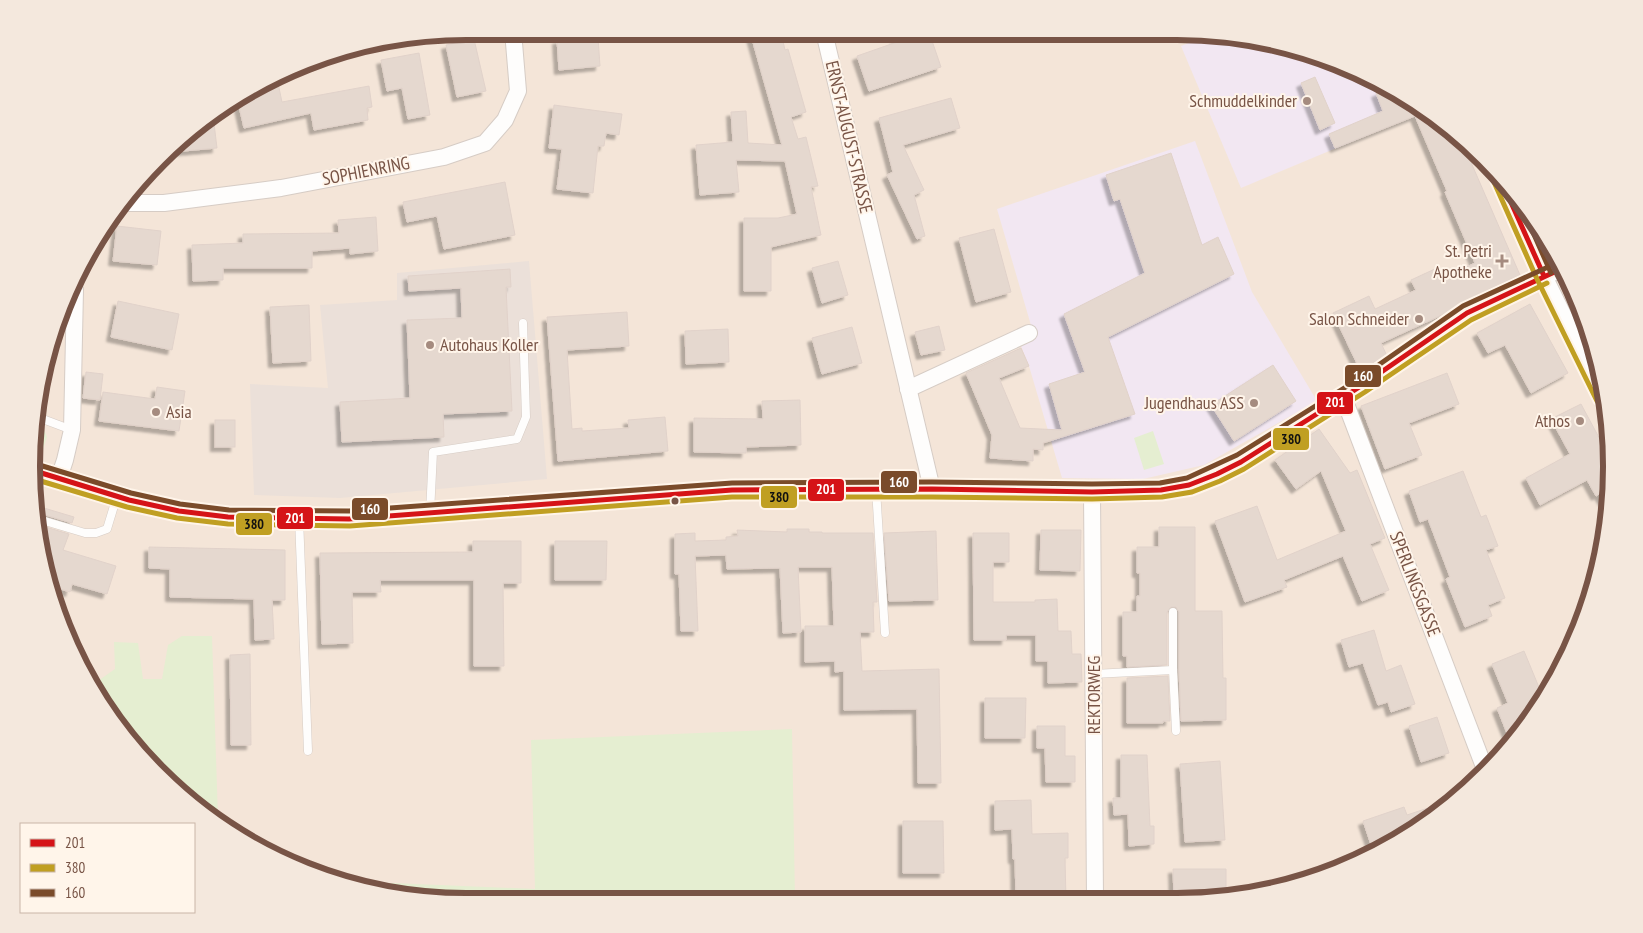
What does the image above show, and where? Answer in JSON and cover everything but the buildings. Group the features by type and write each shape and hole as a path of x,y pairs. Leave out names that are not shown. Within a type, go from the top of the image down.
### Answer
{"street":[{"name":"SOPHIENRING","path":"131,203 164,203 280,188 444,156 485,142 505,120 518,91 515,40"},
{"name":"ERNST-AUGUST-STRASSE","path":"826,40 932,489"},
{"path":"1512,203 1544,276 1593,376"},
{"path":"40,473 117,496 179,511 228,517 349,519 732,490 932,489 1092,492 1161,490 1189,485 1241,462 1467,314 1555,271"},
{"path":"59,478 72,430 75,297"},
{"path":"908,389 1029,333"},
{"name":"SPERLINGSGASSE","path":"1344,396 1483,763"},
{"name":"REKTORWEG","path":"1092,492 1095,893"}],"lane":[{"path":"430,513 433,452 517,439 526,418 523,323"},
{"path":"43,419 72,430"},
{"path":"876,489 885,633"},
{"path":"44,521 85,533 96,533 107,529 117,496"},
{"path":"299,518 308,751"},
{"path":"1173,612 1176,731"},
{"path":"1093,674 1173,670"}],"shaded area":[{"path":"466,40 1204,41 1260,48 1314,63 1340,72 1390,97 1436,128 1458,146 1497,185 1515,207 1546,253 1559,278 1571,303 1588,356 1595,383 1602,439 1602,494 1599,522 1595,550 1580,604 1571,630 1546,680 1515,726 1497,748 1458,787 1413,821 1390,836 1340,861 1260,885 1232,889 1176,893 439,892 383,885 329,870 303,861 253,836 207,805 185,787 146,748 128,726 97,680 72,630 48,550 41,494 41,439 48,383 72,303 97,253 128,207 146,185 185,146 207,128 253,97 303,72 383,48"},
{"name":"Schmuddelkinder","path":"1195,41 1204,41 1260,48 1287,55 1340,72 1390,97 1417,115 1241,188 1181,46"},
{"path":"1195,141 1252,292 1317,401 1204,465 1143,479 1062,478 1029,366 1021,346 1035,339 997,209"},
{"name":"Autohaus Koller","path":"529,261 547,479 340,498 254,495 250,384 328,388 320,305 397,300 397,273"}],"green space":[{"path":"1508,198 1531,230 1555,270 1544,276"},
{"path":"42,426 47,437 43,449 41,449"},
{"path":"1153,431 1164,464 1144,470 1134,438"},
{"path":"182,636 212,636 218,813 185,787 142,743 98,681 115,669 114,642 138,643 143,679 162,679 168,645"},
{"path":"792,729 795,893 466,893 389,886 392,883 535,889 531,740"}],"transit line":[{"name":"380","path":"1494,182 1537,279 1597,401"},
{"name":"201","path":"1511,202 1544,276"},
{"name":"160","path":"1534,235 1551,273"},
{"name":"160","path":"40,465 131,493 180,504 229,510 349,511 732,483 1160,483 1187,478 1237,455 1357,380 1463,306 1552,265"},
{"name":"201","path":"40,473 129,500 179,511 228,517 349,519 732,490 932,489 1092,492 1161,490 1189,485 1241,462 1361,386 1467,313 1556,271"},
{"name":"380","path":"41,481 127,507 177,518 228,524 350,526 732,497 1092,499 1162,497 1192,492 1244,469 1365,392 1471,320 1547,283"}],"place":[{"name":"Schmuddelkinder","path":"1307,101"},
{"name":"St. Petri Apotheke","path":"1502,261"},
{"name":"Salon Schneider","path":"1419,319"},
{"name":"Autohaus Koller","path":"430,345"},
{"name":"Jugendhaus ASS","path":"1254,403"},
{"name":"Asia","path":"156,412"},
{"name":"Athos","path":"1580,421"}]}
